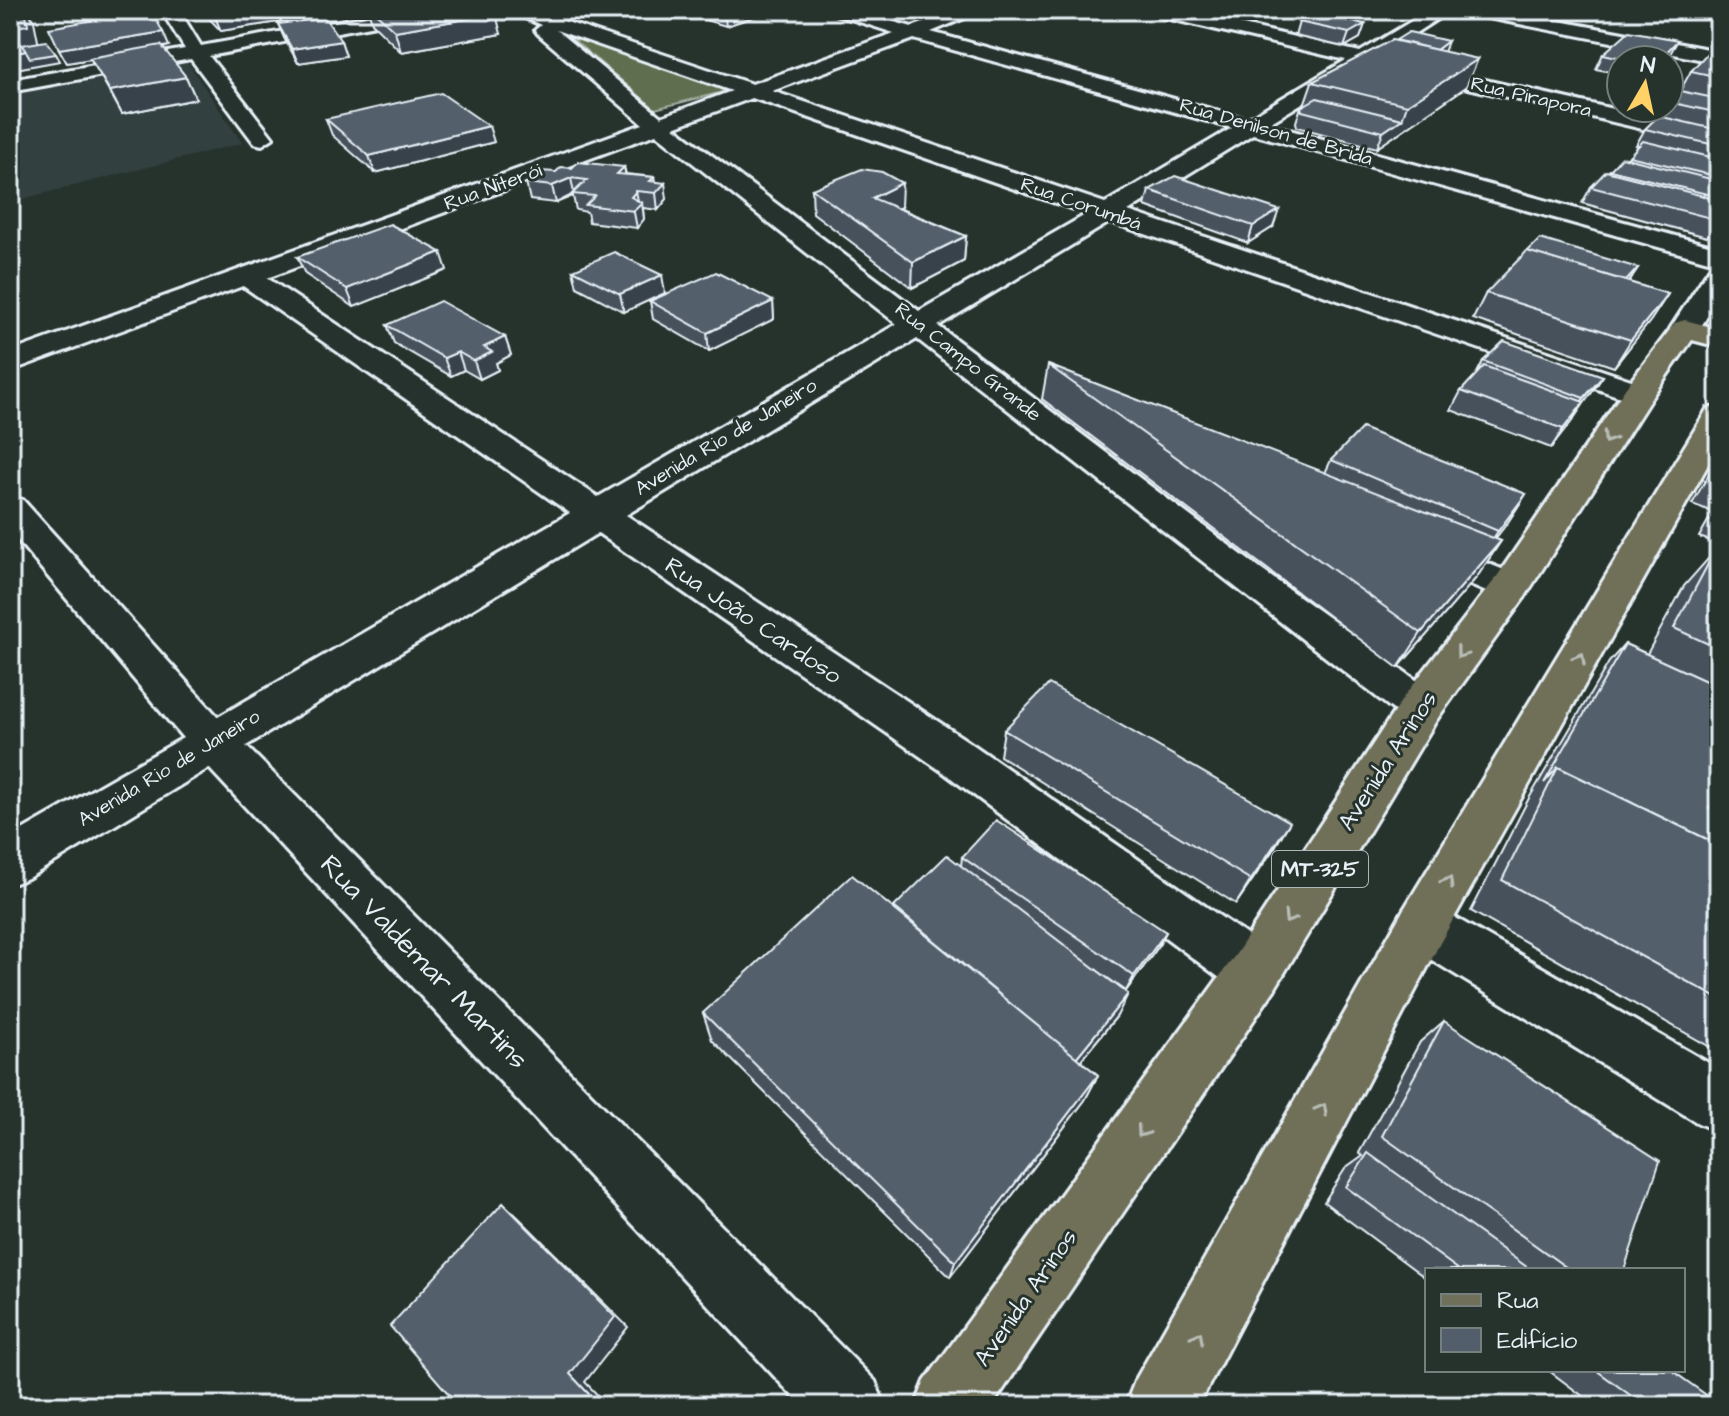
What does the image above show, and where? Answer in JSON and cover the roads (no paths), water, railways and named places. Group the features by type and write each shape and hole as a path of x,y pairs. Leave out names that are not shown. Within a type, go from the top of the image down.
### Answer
{"main road":[{"name":"Avenida Arinos","path":"950,1406 1255,972 1421,707 1510,588 1638,393 1698,345"},
{"path":"1160,1406 1422,926 1719,416"}],"street":[{"path":"170,10 196,52 262,138"},
{"path":"10,86 430,10"},
{"name":"Rua Denilson de Brida","path":"831,10 1719,256"},
{"name":"Rua Niterói","path":"10,362 975,10"},
{"name":"Rua Pirapora","path":"1155,10 1719,140"},
{"name":"Avenida Rio de Janeiro","path":"10,863 1107,213 1442,10"},
{"path":"1473,10 1719,57"},
{"name":"Rua Corumbá","path":"523,12 1638,393"},
{"name":"Rua Campo Grande","path":"523,12 659,126 1249,580 1421,707"},
{"name":"Avenida Arinos","path":"1698,345 1719,275"},
{"name":"Rua João Cardoso","path":"246,276 959,759 1255,972"},
{"path":"953,350 1070,400"},
{"name":"Rua Valdemar Martins","path":"10,508 213,742 850,1406"},
{"path":"1393,538 1510,588"},
{"path":"1422,926 1719,1102"}]}
